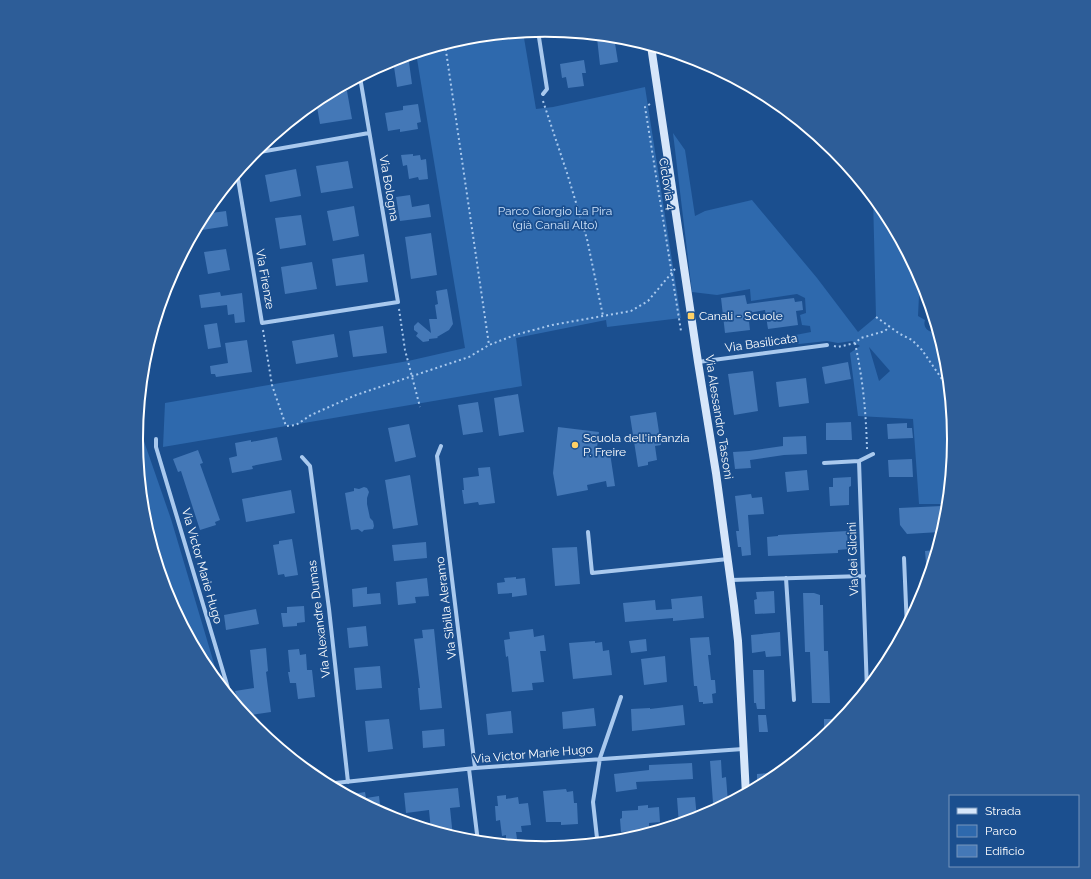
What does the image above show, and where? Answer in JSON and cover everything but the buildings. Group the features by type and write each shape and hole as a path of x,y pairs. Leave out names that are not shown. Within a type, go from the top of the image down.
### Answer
{"street":[{"path":"539,37 547,89 543,94"},
{"name":"Via Alessandro Tassoni","path":"652,52 731,580 738,641 746,789"},
{"name":"Via Bologna","path":"361,82 398,302"},
{"path":"265,151 369,133"},
{"name":"Via Firenze","path":"238,180 262,323 398,302"},
{"name":"Via Basilicata","path":"698,362 827,344"},
{"name":"Via Victor Marie Hugo","path":"156,439 156,447 228,687"},
{"name":"Via Sibilla Aleramo","path":"441,446 437,456 475,768"},
{"path":"824,463 859,461 873,454"},
{"name":"Via Alexandre Dumas","path":"302,457 310,466 328,602 348,782"},
{"name":"Via dei Glicini","path":"859,461 867,682"},
{"path":"588,532 592,573 728,559"},
{"path":"904,558 907,617"},
{"path":"731,580 864,576"},
{"path":"786,578 794,700"},
{"path":"597,838 593,802 600,758 621,697"},
{"name":"Via Victor Marie Hugo","path":"336,783 469,770 475,768 743,748"},
{"path":"469,770 477,836"}],"path":[{"path":"446,50 489,345"},
{"path":"543,94 544,106 567,173 587,239 603,316"},
{"name":"Ciclovia 4","path":"652,104 645,107 681,331"},
{"path":"262,323 272,385 286,426 296,425 310,415 356,395 469,357 489,345 514,335 631,311 648,301 683,261"},
{"path":"398,302 405,350 420,407"},
{"path":"876,317 889,327 912,340 932,362 944,383"},
{"path":"827,344 838,347 855,343 861,338 885,331 889,327"},
{"path":"855,343 861,371 866,413 867,457"}],"green space":[{"name":"Parco Giorgio La Pira (già Canali Alto)","path":"524,38 536,109 553,107 645,87 681,318 607,327 606,320 516,338 522,386 163,447 165,403 408,361 465,348 417,58 493,40"},
{"path":"673,133 685,150 695,216 705,211 752,200 817,278 858,332 876,317 873,206 894,238 917,285 919,291 918,316 925,320 924,323 926,328 933,332 934,335 945,387 947,413 947,466 942,505 942,504 919,504 913,419 858,416 850,353 860,346 852,341 838,343 827,341 799,344 785,337 811,332 810,326 802,325 800,315 806,313 805,298 797,294 751,301 750,289 717,295 692,292","holes":["869,347 890,371 879,381"]},
{"path":"143,439 171,519 216,670 197,641 185,618 164,569 146,492"}],"place":[{"name":"Canali - Scuole","path":"691,316"},
{"name":"Scuola dell'infanzia P. Freire","path":"575,445"}]}
